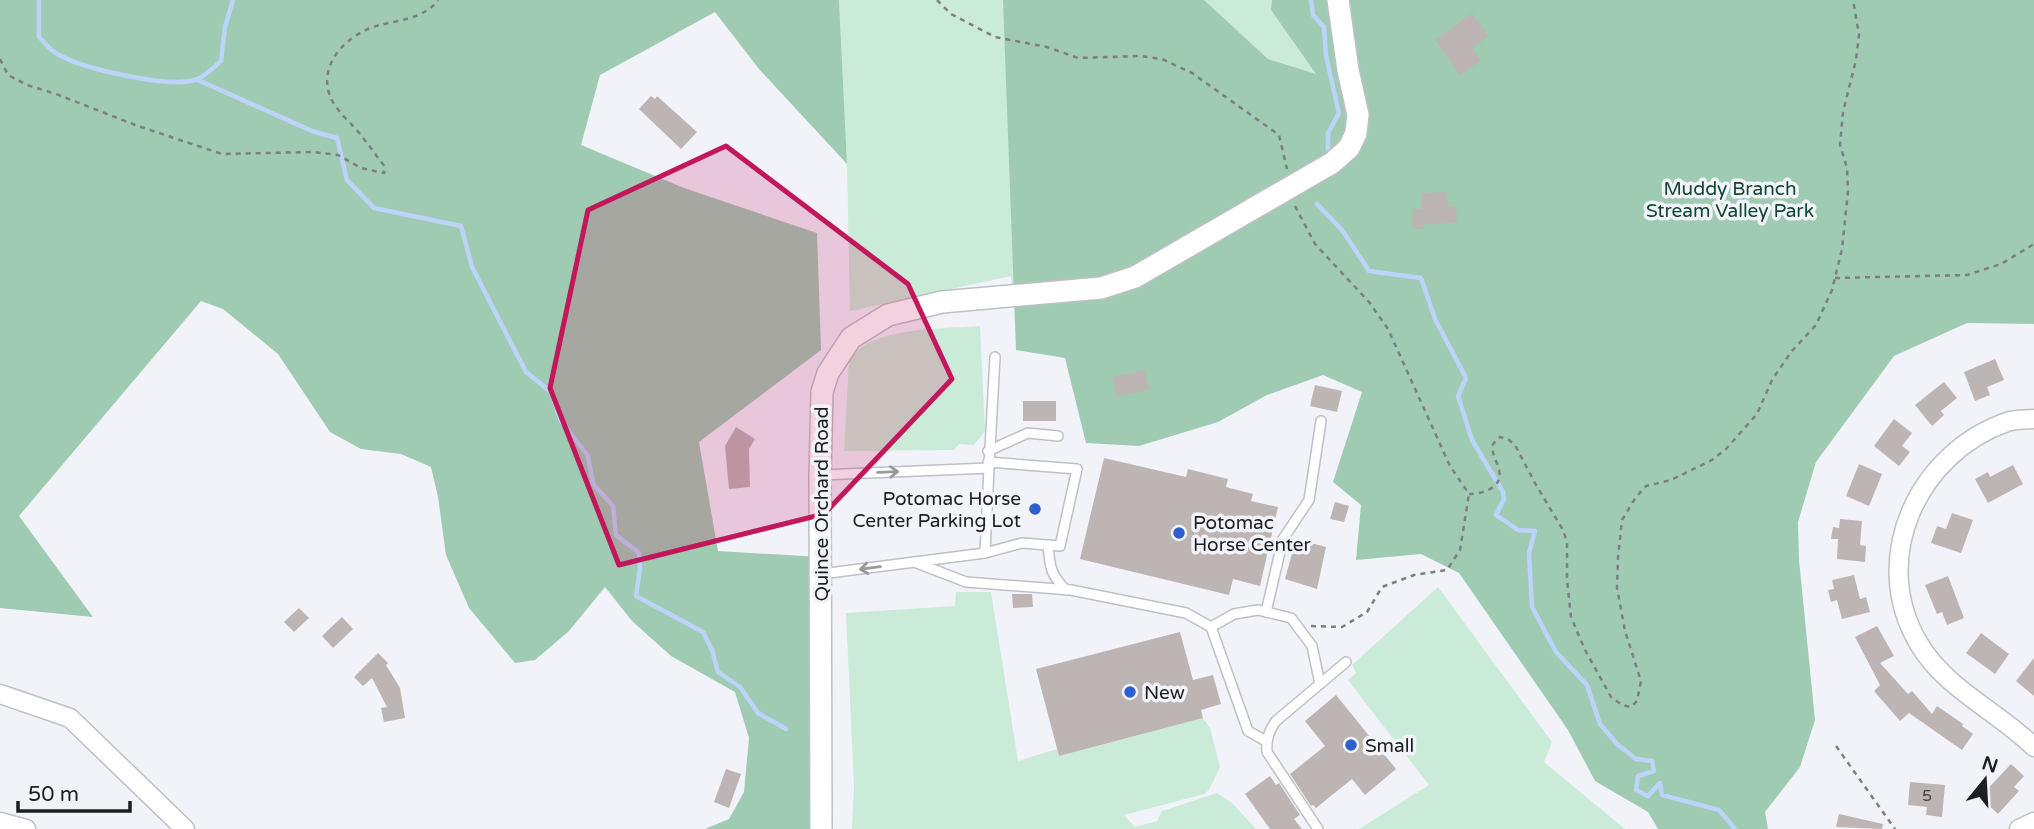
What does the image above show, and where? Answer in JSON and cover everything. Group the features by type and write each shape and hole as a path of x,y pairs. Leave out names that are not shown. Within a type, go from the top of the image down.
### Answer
{"street":[{"name":"Quince Orchard Road","path":"821,829 820,475 822,392 828,373 852,338 888,315 942,302 1101,288 1135,277 1332,163 1349,148 1356,133 1358,115 1338,0"},
{"path":"2034,419 2009,421 1969,440 1939,466 1916,497 1903,534 1898,581 1917,642 1932,664 1951,682 2014,727 2034,747"},
{"path":"0,694 70,718 186,829"},
{"path":"0,822 26,829"},
{"path":"2019,829 2034,822"}],"lane":[{"path":"985,553 988,452 995,357"},
{"path":"1266,612 1283,539 1309,500 1321,421"},
{"path":"988,452 1028,433 1058,436"},
{"path":"820,475 989,465 1077,469 1060,547 1023,543 985,553 820,574"},
{"path":"1048,545 1050,569 1066,590"},
{"path":"914,562 965,582 1066,590 1186,613 1211,627 1248,731 1266,741"},
{"path":"1211,627 1234,614 1258,610 1291,618 1312,646 1320,684"},
{"path":"1318,829 1267,752 1266,741 1276,721 1346,663"}],"path":[{"path":"0,59 8,75 27,85 56,93 138,126 222,154 313,152 338,155 361,168 384,173 385,167 334,104 328,89 329,72 337,51 348,39 366,29 417,16 438,0"},
{"path":"937,0 951,14 995,37 1047,47 1078,58 1140,56 1162,59 1192,73 1279,135 1295,205 1315,244 1369,302 1388,329 1450,466 1469,494 1460,550 1447,570 1414,575 1382,587 1367,612 1342,627 1313,627 1291,618"},
{"path":"1469,494 1489,491 1497,483 1500,472 1492,452 1493,444 1500,437 1510,440 1563,530 1567,542 1571,617 1585,650 1611,697 1626,706 1635,705 1641,681 1625,631 1617,588 1622,520 1646,486 1671,480 1712,460 1726,449 1757,414 1772,380 1791,352 1816,326 1835,278 1842,249 1848,191 1847,168 1840,145 1859,35 1853,0"},
{"path":"1835,278 1966,275 2001,264 2034,244"},
{"path":"1836,746 1895,829"}],"highlighted area":[{"path":"726,146 908,284 952,379 824,514 619,565 550,388 588,210"}],"green space":[{"path":"0,0 839,0 847,164 759,69 715,12 600,75 581,145 684,188 817,233 821,350 699,442 718,551 820,557 821,829 705,829 729,819 744,792 749,738 735,692 671,656 632,621 605,587 569,631 535,660 515,663 469,608 446,555 431,467 401,454 361,449 330,432 278,354 223,309 201,301 19,516 93,617 0,608"},
{"path":"839,0 1333,0 1352,115 1012,291 1011,276 850,311 847,164"},
{"name":"Muddy Branch Stream Valley Park","path":"1003,0 1204,0 1268,59 1316,74 1271,10 1272,0 2034,0 2034,324 1967,323 1894,356 1816,462 1798,522 1799,560 1815,720 1800,767 1765,812 1768,829 1658,829 1648,812 1595,781 1568,730 1459,573 1421,554 1356,560 1361,505 1333,482 1362,392 1323,375 1267,395 1218,422 1139,446 1086,443 1065,358 1016,350"},
{"path":"980,326 985,431 974,445 959,444 954,450 844,451 849,364 857,352 870,342 887,336 927,329"},
{"path":"1438,587 1552,742 1544,762 1625,829 1359,829 1429,785 1348,680 1356,673 1352,665"},
{"path":"956,592 991,592 1018,761 1057,749 1059,756 1203,718 1210,728 1220,767 1209,790 1204,794 1124,815 1135,827 1157,821 1162,811 1217,793 1232,803 1256,829 852,829 854,786 846,613 955,606"}],"building":[{"path":"1472,13 1489,36 1472,48 1481,60 1460,75 1435,40"},
{"path":"651,96 655,99 657,96 697,132 681,149 639,109"},
{"path":"1447,192 1448,206 1456,206 1457,223 1424,224 1424,229 1412,229 1412,209 1421,209 1421,193"},
{"path":"1995,359 2004,380 1987,387 1990,395 1975,401 1964,372"},
{"path":"1145,370 1149,390 1117,397 1112,377"},
{"path":"1944,382 1957,398 1941,411 1944,415 1932,426 1915,405"},
{"path":"1315,385 1342,391 1337,412 1310,406"},
{"path":"1023,401 1056,401 1056,421 1023,421"},
{"path":"1894,419 1912,433 1902,446 1910,452 1899,466 1874,446"},
{"path":"736,427 755,439 749,449 750,487 729,489 725,446"},
{"name":"Potomac Horse Center","path":"1104,458 1186,477 1188,469 1228,479 1226,487 1253,494 1251,501 1278,507 1260,586 1233,579 1229,595 1080,559"},
{"path":"1859,464 1882,474 1869,506 1846,496"},
{"path":"2013,465 2023,484 1988,503 1975,479 1988,472 1990,477"},
{"path":"1335,502 1349,506 1344,522 1330,519"},
{"path":"1952,513 1973,520 1961,553 1931,543 1937,526 1946,529"},
{"path":"1840,519 1862,521 1860,545 1866,546 1865,562 1837,559 1838,539 1831,539 1833,527 1839,528"},
{"path":"1296,539 1326,547 1317,589 1285,579"},
{"path":"1854,575 1860,599 1866,597 1870,612 1842,619 1837,600 1831,602 1828,590 1834,589 1832,580"},
{"path":"1948,576 1964,618 1947,625 1942,612 1937,614 1925,585"},
{"path":"1012,594 1032,594 1033,607 1013,608"},
{"path":"299,608 309,618 294,632 284,622"},
{"path":"342,617 353,629 333,648 322,636"},
{"path":"1877,626 1894,656 1880,663 1908,694 1912,691 1932,714 1937,706 1973,734 1962,750 1909,713 1900,721 1874,691 1880,685 1855,637"},
{"name":"New","path":"1180,632 1193,680 1213,675 1221,704 1201,710 1203,718 1059,756 1036,669"},
{"path":"1981,633 2009,654 1995,674 1966,653"},
{"path":"378,653 388,663 386,665 400,688 405,718 384,722 381,708 387,707 372,678 363,686 354,677"},
{"path":"2034,658 2034,696 2016,681"},
{"name":"Small","path":"1336,695 1396,769 1365,795 1352,779 1316,808 1311,806 1290,774 1325,746 1305,721"},
{"path":"2011,764 2024,776 2014,787 2019,791 1998,814 1980,797"},
{"path":"726,769 741,774 729,808 714,802"},
{"path":"1270,776 1276,785 1279,783 1300,815 1294,819 1302,829 1270,829 1245,794"},
{"path":"1910,782 1945,785 1942,817 1926,815 1927,807 1908,805"},
{"path":"1839,814 1883,824 1882,829 1836,827"}],"waterway":[{"path":"39,0 39,37 59,55 87,66 126,76 182,82 202,77 221,61 225,27 233,0"},
{"path":"1311,0 1313,15 1324,27 1326,56 1339,113 1328,133 1328,153"},
{"path":"198,80 312,131 337,138 347,180 374,208 461,226 472,267 526,372 551,392 561,421 588,456 593,484 613,506 616,535 639,553 640,569 636,596 703,632 712,650 718,672 740,687 758,713 786,729"},
{"path":"1317,204 1342,230 1369,271 1421,278 1435,319 1466,378 1458,396 1472,440 1503,492 1504,499 1496,515 1518,530 1535,531 1529,553 1532,607 1556,652 1587,685 1600,724 1617,744 1636,759 1652,761 1654,771 1638,776 1636,790 1648,796 1660,783 1662,795 1719,810 1735,829"}],"place":[{"name":"Potomac Horse Center Parking Lot","path":"1035,509"},
{"name":"Potomac Horse Center","path":"1179,533"},
{"name":"New","path":"1130,692"},
{"name":"Small","path":"1351,745"}]}
